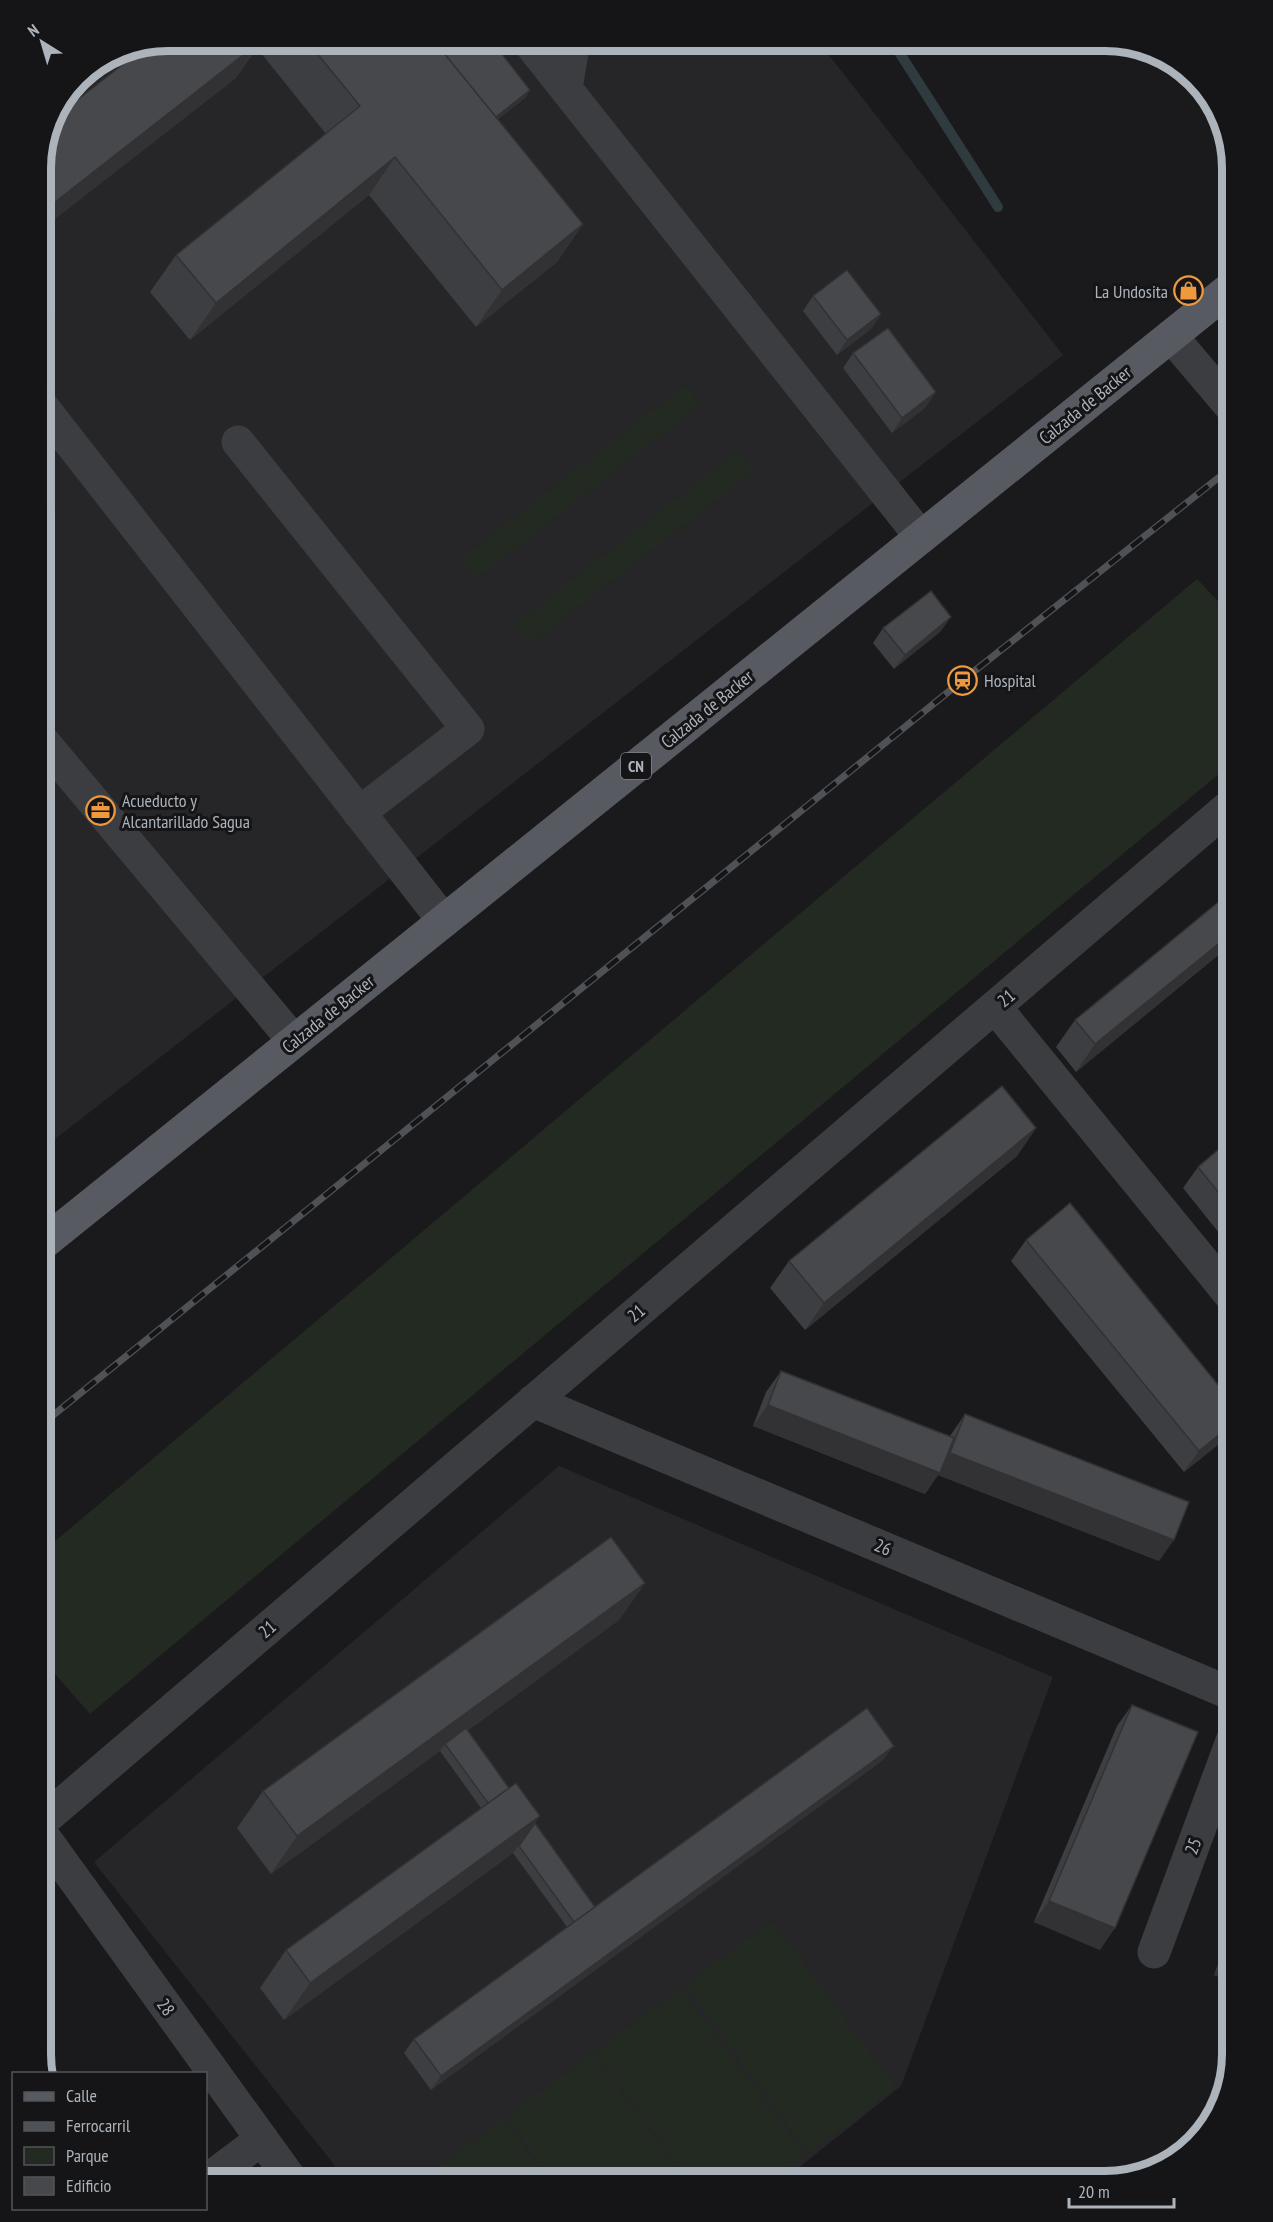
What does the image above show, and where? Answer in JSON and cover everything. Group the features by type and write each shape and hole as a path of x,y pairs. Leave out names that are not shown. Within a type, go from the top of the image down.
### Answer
{"main road":[{"name":"Calzada de Backer","path":"51,1237 1222,296"}],"street":[{"path":"536,51 921,537"},
{"path":"566,88 572,51"},
{"path":"1171,336 1222,395"},
{"path":"51,418 444,921"},
{"path":"238,442 468,729 359,813"},
{"path":"51,751 294,1041"},
{"name":"21","path":"51,1813 1222,813"},
{"path":"995,1007 1222,1284"},
{"name":"26","path":"533,1401 1222,1689"},
{"name":"25","path":"1154,1952 1222,1770"},
{"name":"28","path":"51,1848 285,2171"},
{"path":"219,2171 262,2139"}],"shaded area":[{"path":"160,51 826,51 1063,355 51,1142 51,160 57,130 63,116 75,97 91,80 130,57"},
{"path":"559,1466 1053,1677 901,2086 795,2171 339,2171 94,1862"}],"green space":[{"path":"685,385 700,405 476,579 461,559"},
{"path":"738,451 754,471 529,645 514,625"},
{"path":"1197,579 1222,605 1222,771 90,1714 51,1669 51,1545"},
{"path":"772,1921 896,2088 808,2153 685,1985"},
{"path":"681,1988 805,2155 783,2171 683,2171 594,2052"},
{"path":"592,2053 680,2171 546,2171 506,2117"},
{"path":"503,2119 542,2171 433,2171"}],"building":[{"path":"160,51 248,51 51,205 52,153 57,130 69,106 133,56"},
{"path":"315,51 442,51 583,224 502,290 395,157 216,303 176,255 360,106"},
{"path":"442,51 500,51 530,90 496,117"},
{"path":"847,270 881,314 847,340 813,296"},
{"path":"888,328 936,392 902,418 853,353"},
{"path":"931,591 951,617 905,655 883,628"},
{"path":"1222,899 1222,941 1095,1044 1075,1020"},
{"path":"1002,1086 1036,1128 824,1303 789,1261"},
{"path":"1222,1147 1222,1197 1198,1167"},
{"path":"1070,1203 1222,1390 1222,1432 1199,1451 1026,1240"},
{"path":"781,1371 954,1438 940,1473 768,1405"},
{"path":"965,1414 1189,1502 1174,1540 950,1453"},
{"path":"611,1537 645,1583 297,1836 263,1791"},
{"path":"1132,1705 1198,1732 1115,1928 1049,1901"},
{"path":"867,1708 894,1746 441,2076 414,2039"},
{"path":"466,1728 509,1788 488,1803 445,1744"},
{"path":"516,1783 540,1816 310,1983 286,1950"},
{"path":"535,1823 595,1907 574,1922 519,1846"}],"waterway":[{"path":"898,51 998,207"}],"railway":[{"path":"51,1417 963,680 1222,475"}],"place":[{"name":"La Undosita","path":"1189,291"},
{"name":"Hospital","path":"963,680"},
{"name":"Acueducto y Alcantarillado Sagua","path":"101,810"}]}
